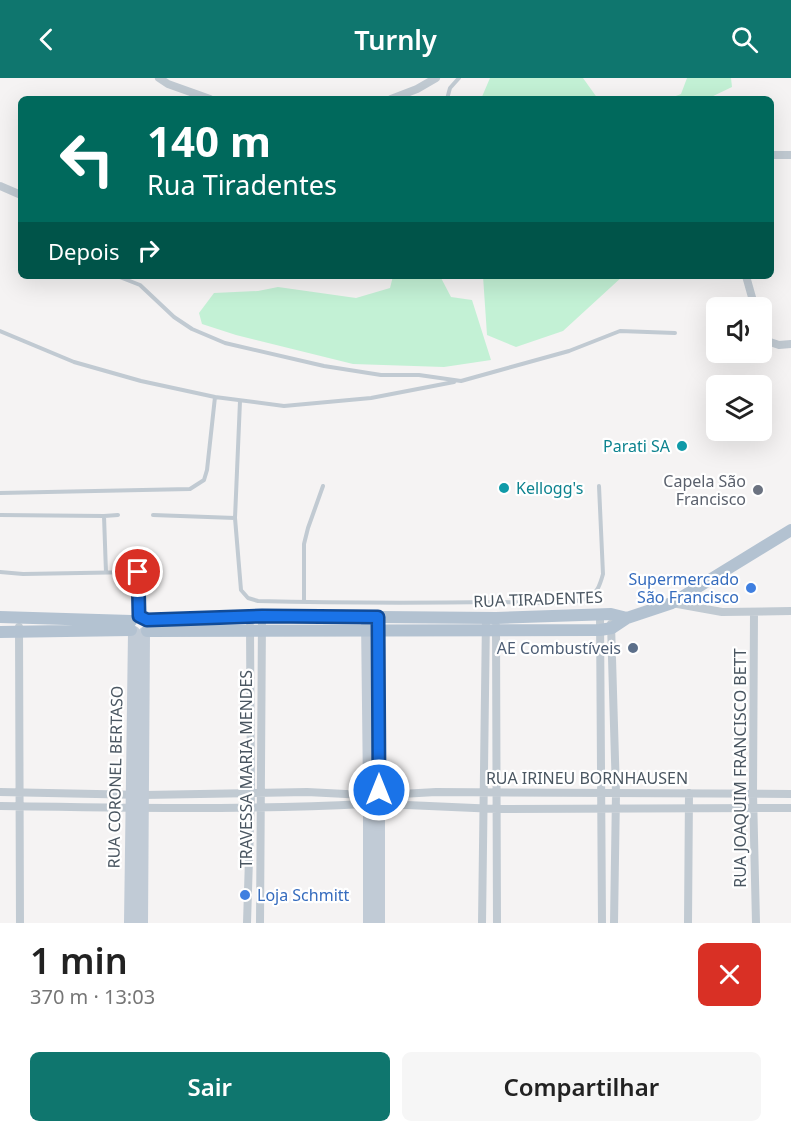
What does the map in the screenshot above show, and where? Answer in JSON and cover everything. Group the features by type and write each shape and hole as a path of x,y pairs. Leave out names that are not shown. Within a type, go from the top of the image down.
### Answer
{"main road":[{"path":"627,618 672,603 791,530"},
{"name":"RUA TIRADENTES","path":"0,617 139,626 373,631 606,614 627,618"},
{"name":"RUA TIRADENTES","path":"0,632 139,626 256,616 372,616 606,629 627,618"}],"street":[{"path":"159,78 168,84 202,96"},
{"path":"399,96 436,78"},
{"path":"774,155 791,155"},
{"path":"0,186 18,194"},
{"path":"747,279 752,297"},
{"path":"772,343 779,345 791,344"},
{"path":"672,603 711,611 791,611"},
{"name":"RUA JOAQUIM FRANCISCO BETT","path":"754,612 753,793 756,923"},
{"path":"602,923 600,745 606,614"},
{"name":"TRAVESSA MARIA MENDES","path":"256,616 261,676 260,923"},
{"path":"372,616 374,799 379,923"},
{"path":"18,617 20,923"},
{"path":"483,923 484,688 491,624"},
{"path":"491,624 496,688 497,923"},
{"name":"RUA CORONEL BERTASO","path":"130,923 136,903 139,626"},
{"path":"606,629 616,793 614,923"},
{"name":"TRAVESSA MARIA MENDES","path":"247,923 251,794 250,678 256,630"},
{"path":"250,678 261,676"},
{"path":"484,688 496,688"},
{"path":"600,745 614,744"},
{"name":"RUA IRINEU BORNHAUSEN","path":"0,792 138,795 307,792 436,807 791,808"},
{"path":"307,792 307,807"},
{"path":"435,792 436,807"},
{"name":"RUA IRINEU BORNHAUSEN","path":"0,806 138,809 307,807 435,792 791,794"},
{"path":"540,793 540,808"},
{"path":"688,923 689,793"},
{"path":"84,794 84,807"},
{"path":"369,923 374,799"},
{"path":"601,887 615,887"},
{"name":"RUA CORONEL BERTASO","path":"136,903 142,923"},
{"path":"483,907 497,906"}],"lane":[{"path":"448,96 450,88 459,78"},
{"path":"125,279 140,285 174,317 192,329 225,343 324,366 381,375 419,375 461,381"},
{"path":"0,331 74,362 141,381 215,397 284,406 371,398 461,381 569,351 620,331 675,333"},
{"path":"0,493 190,489 204,480 207,470 215,397"},
{"path":"240,401 235,518 241,590 248,598 258,601 531,602 584,599 594,594 603,574 599,486"},
{"path":"304,602 304,544 323,486"},
{"path":"0,515 118,515"},
{"path":"153,515 235,518"},
{"path":"0,572 106,573 104,516"},
{"name":"RUA CORONEL BERTASO","path":"106,573 138,572 139,626"}],"green space":[{"path":"490,78 583,78 596,96 482,96"},
{"path":"687,78 731,78 732,87 713,96 676,96 681,94"},
{"path":"392,279 442,279 451,297 472,300 491,360 444,367 353,364 236,335 202,324 199,313 214,293 258,291 278,287 356,298 390,288"},
{"path":"483,279 620,279 563,331 516,347 487,335"}],"place":[{"name":"Parati SA","path":"682,446"},
{"name":"Kellogg's","path":"504,488"},
{"name":"Capela São Francisco","path":"758,490"},
{"name":"Supermercado São Francisco","path":"751,588"},
{"name":"AE Combustíveis","path":"633,648"},
{"name":"Loja Schmitt","path":"245,895"}],"route":[{"path":"138,572 139,616 147,620 262,616 378,617 379,790"}]}
